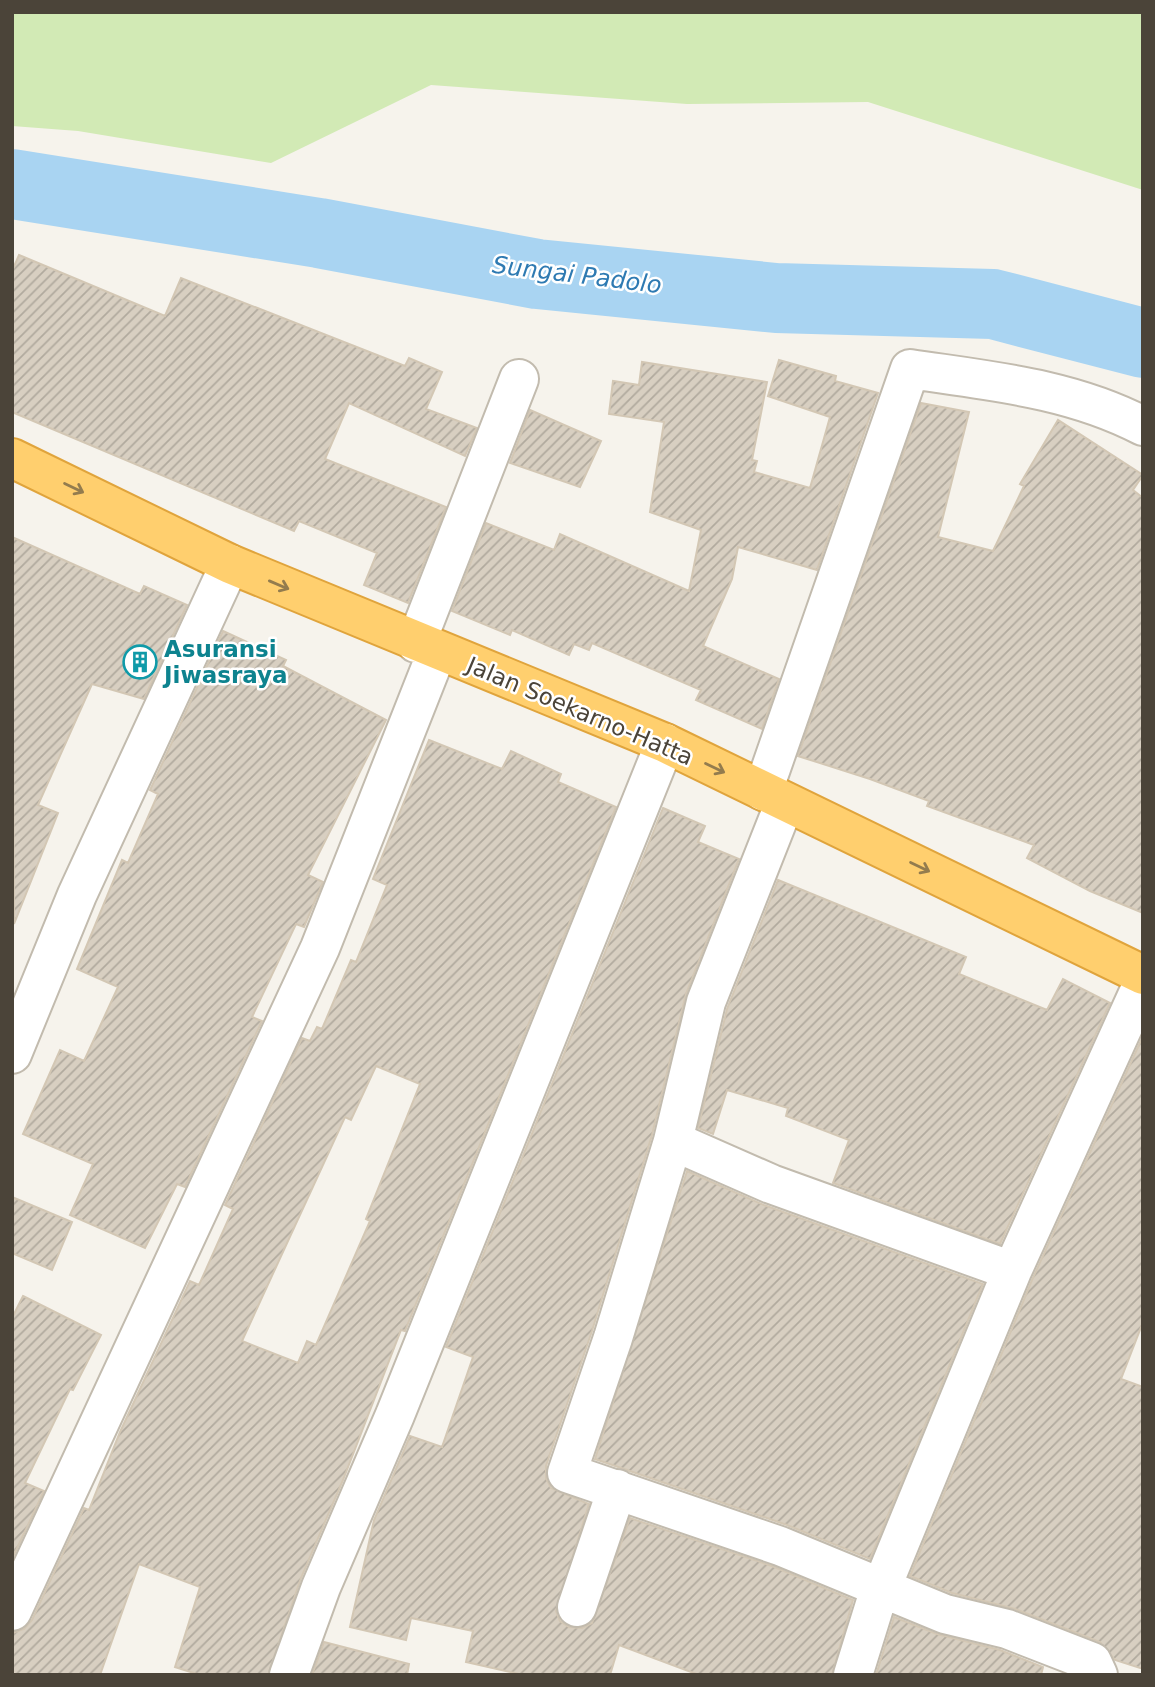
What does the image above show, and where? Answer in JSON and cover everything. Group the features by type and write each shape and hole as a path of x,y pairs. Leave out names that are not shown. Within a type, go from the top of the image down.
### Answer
{"highway":[{"name":"Jalan Soekarno-Hatta","path":"12,458 230,564 664,743 1143,975"}],"street":[{"path":"1098,1675 1092,1662 1048,1644 945,1614 881,1590 780,1546 566,1473 613,1338 673,1141 706,1002 910,369 1031,386 1109,410 1143,426"},
{"path":"12,1611 320,948 519,379"},
{"path":"12,1054 77,895 230,564"},
{"path":"289,1675 321,1587 395,1415 664,743"},
{"path":"853,1675 881,1590 1012,1271 1143,983"},
{"path":"673,1141 771,1184 1012,1271"},
{"path":"577,1607 617,1489"}],"green space":[{"path":"12,12 1143,12 1143,190 868,102 687,104 431,85 271,163 78,131 12,126"}],"building":[{"path":"19,255 165,316 181,278 405,366 409,358 442,372 426,409 477,428 465,456 349,403 325,459 446,507 408,603 364,585 377,553 299,521 294,531 12,412 12,271"},
{"path":"779,360 836,376 835,381 878,393 817,570 738,547 732,579 703,646 779,679 762,729 696,700 701,690 592,643 589,650 574,644 569,655 512,630 510,635 452,611 486,523 554,550 560,534 689,591 701,530 650,512 664,422 609,414 613,381 639,385 642,362 767,382 752,460 757,461 754,472 810,488 830,417 768,396"},
{"path":"921,403 969,412 938,537 993,551 1024,486 1020,484 1058,420 1143,475 1133,490 1143,498 1143,913 1090,891 1027,858 1034,845 927,806 929,801 798,756"},
{"path":"530,410 601,441 580,487 510,463"},
{"path":"12,537 140,594 144,586 187,605 144,699 92,684 38,805 58,813 14,924"},
{"path":"223,631 286,660 283,666 386,720 308,875 323,882 304,927 296,924 252,1017 262,1021 185,1187 177,1184 145,1248 70,1215 93,1164 23,1134 60,1050 84,1061 118,987 77,969 122,860 128,863 158,794 150,790"},
{"path":"429,740 502,769 511,751 561,774 558,782 616,807 405,1331 401,1330 343,1480 301,1578 268,1675 200,1675 175,1667 200,1587 139,1564 100,1675 12,1675 12,1633 24,1629 32,1620 84,1508 89,1510 120,1432 190,1281 199,1285 233,1209 225,1205 302,1038 310,1041 317,1027 322,1029 351,960 356,962 387,885 373,879","holes":["376,1066 420,1084 366,1219 370,1221 316,1345 307,1341 298,1363 242,1341 345,1117 351,1120"]},
{"path":"663,808 705,826 698,842 739,859 686,994 652,1135 592,1331 546,1466 546,1478 551,1488 589,1504 556,1611 560,1621 569,1627 582,1628 592,1623 630,1518 772,1566 853,1600 832,1675 699,1675 619,1645 610,1675 523,1675 466,1662 473,1631 411,1618 406,1640 350,1627 374,1520 410,1436 442,1447 473,1357 446,1347"},
{"path":"778,880 966,957 959,974 1047,1010 1063,979 1110,1003 1000,1244 833,1183 849,1140 786,1116 788,1108 727,1090 713,1134 698,1128 727,1009"},
{"path":"1143,1036 1143,1322 1121,1379 1143,1387 1143,1669 1115,1660 1100,1642 1015,1609 952,1593 910,1576 1032,1280"},
{"path":"687,1171 764,1205 983,1284 870,1559 787,1525 595,1459"},
{"path":"12,1197 72,1222 52,1270 12,1253"},
{"path":"23,1296 101,1335 73,1390 70,1389 25,1483 44,1491 12,1559 12,1318"},
{"path":"894,1617 937,1634 1000,1650 1043,1667 1041,1675 876,1675"},
{"path":"324,1642 409,1664 407,1675 312,1675"}],"waterway":[{"name":"Sungai Padolo","path":"12,184 319,233 537,274 776,298 993,304 1143,343"}],"place":[{"name":"Asuransi Jiwasraya","path":"140,662"}]}
